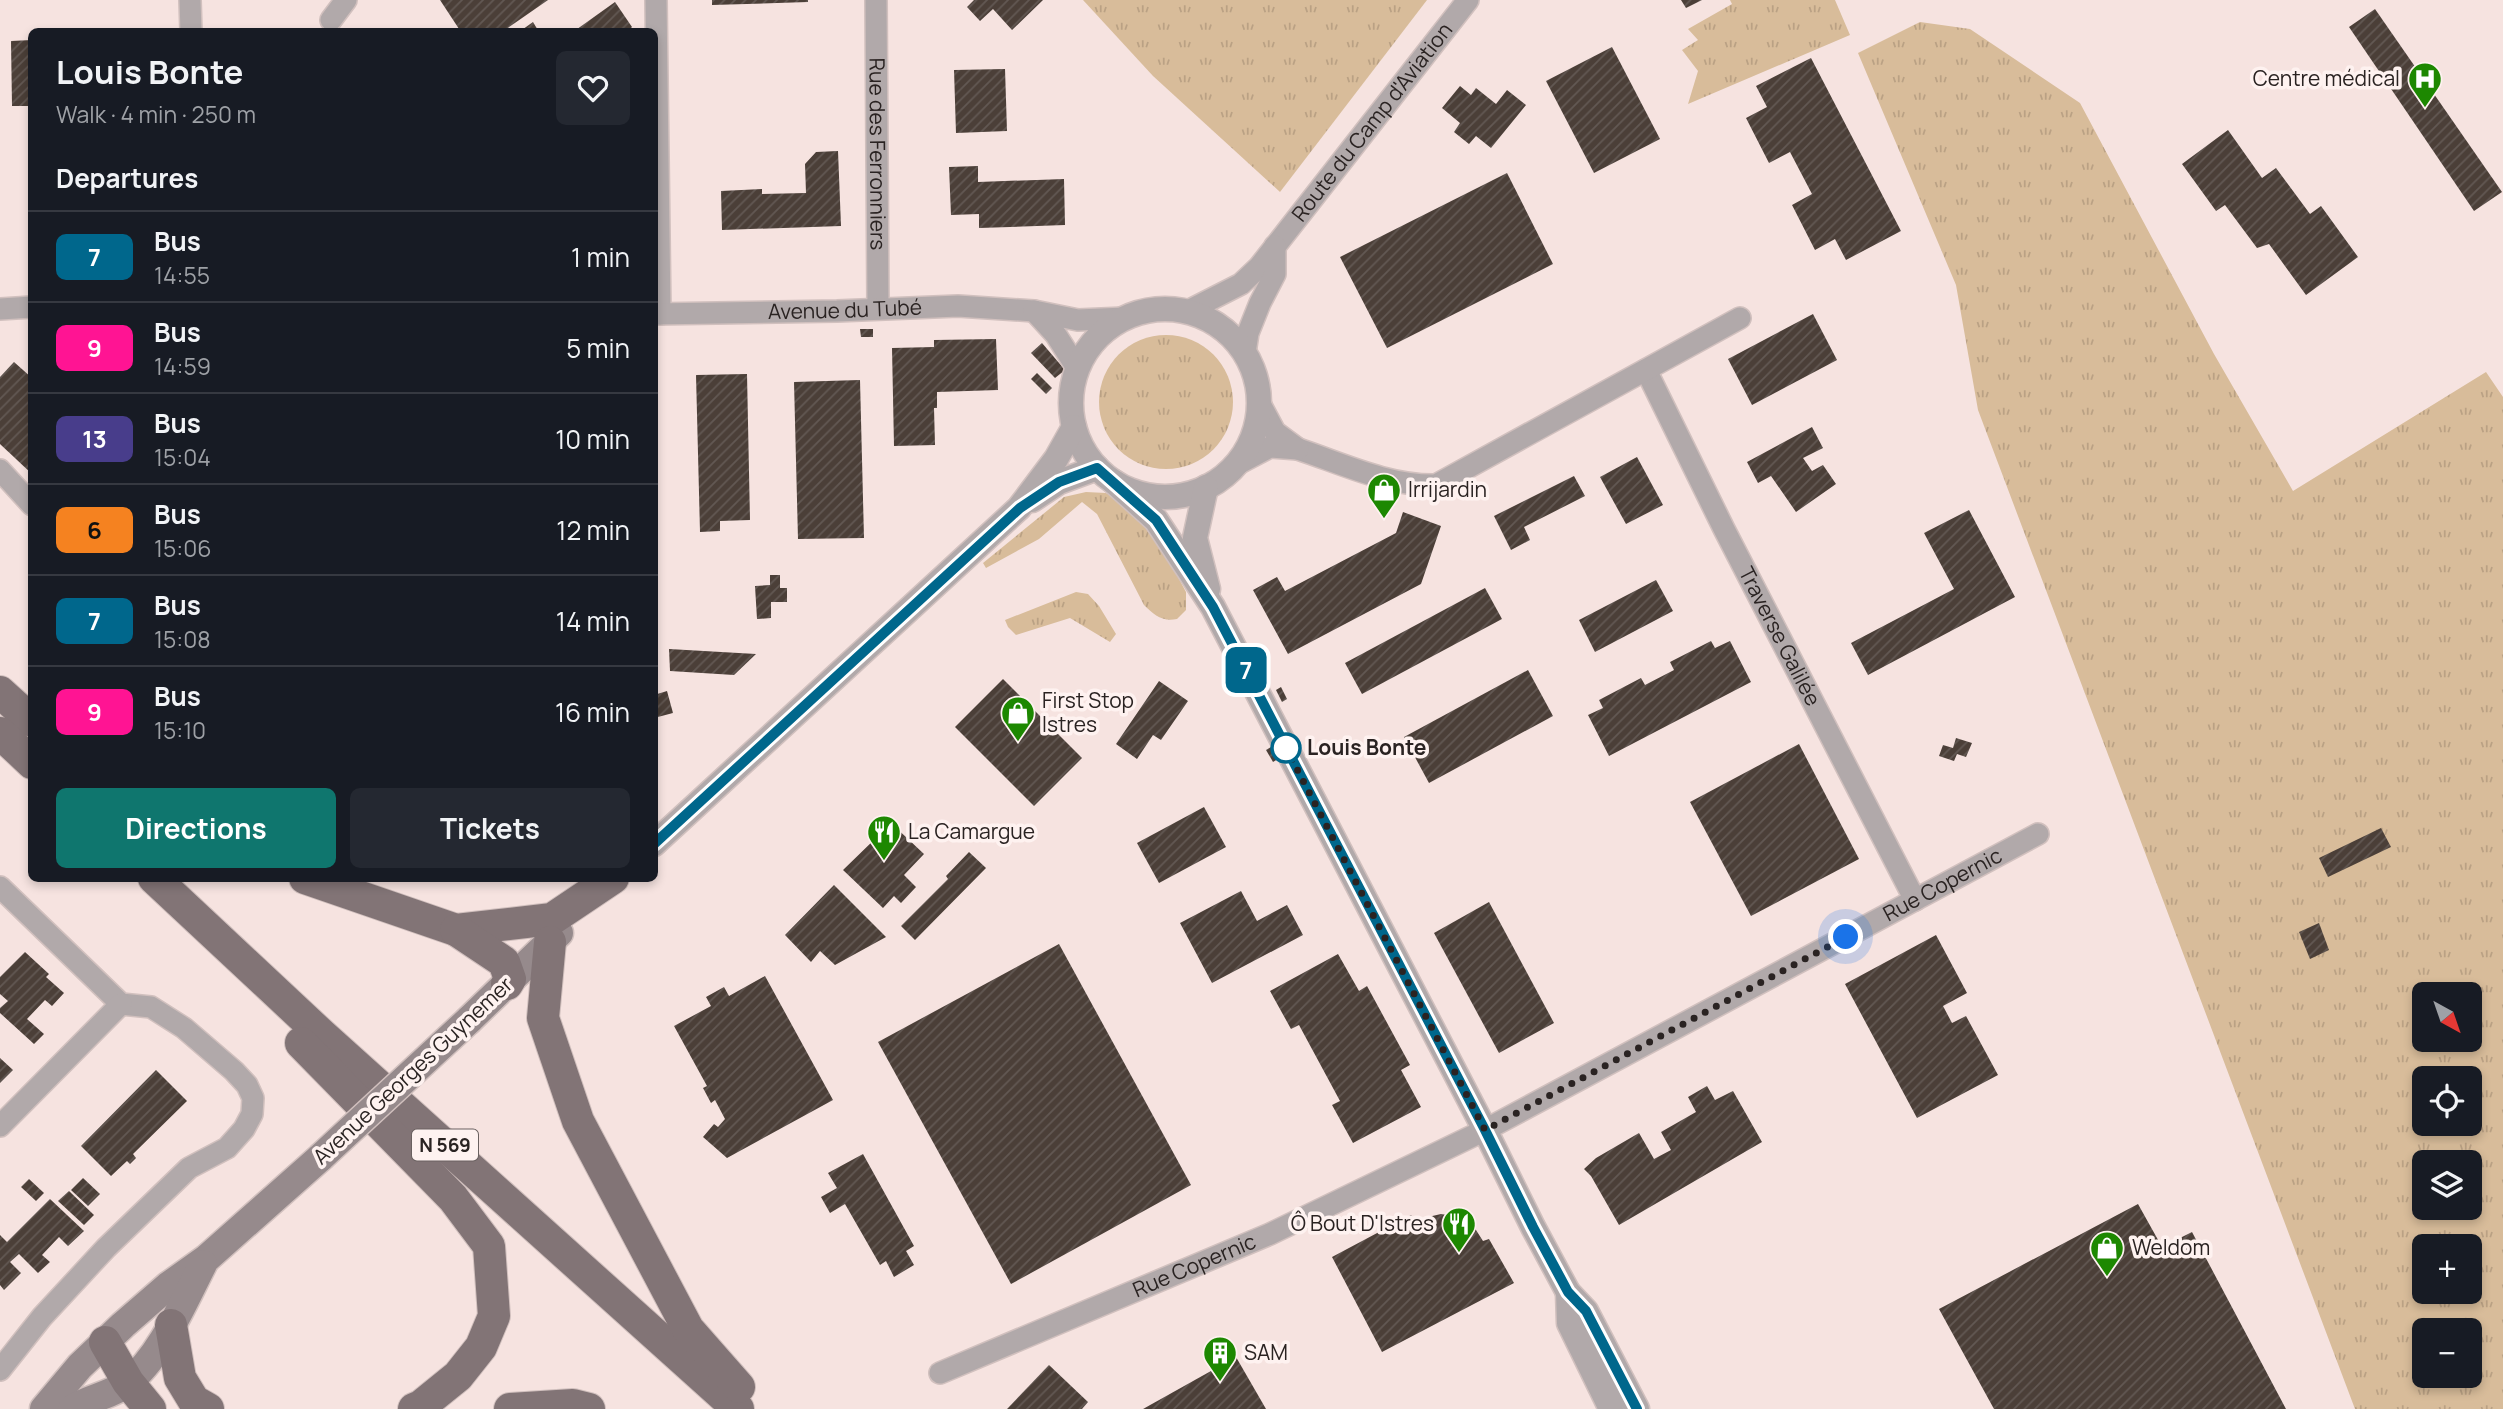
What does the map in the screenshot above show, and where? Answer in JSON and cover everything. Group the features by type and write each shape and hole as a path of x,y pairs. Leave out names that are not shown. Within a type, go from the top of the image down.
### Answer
{"main road":[{"path":"0,692 28,717"},
{"path":"0,733 28,758"},
{"name":"N 569","path":"158,882 343,1054 738,1409"},
{"path":"318,882 456,930 504,962 510,979 507,984"},
{"path":"456,930 552,919 609,882"},
{"name":"Avenue Georges Guynemer","path":"44,1409 80,1366 105,1342 168,1286 206,1259 321,1157 507,984 611,882"},
{"name":"N 569","path":"184,907 245,988 351,1092 453,1198 489,1246 494,1316 481,1347 458,1376 414,1409"},
{"path":"550,942 543,1017 578,1121 688,1329 758,1409"},
{"name":"Avenue Georges Guynemer","path":"137,1373 171,1325 206,1259"},
{"path":"171,1325 180,1378 194,1401 208,1409"},
{"path":"105,1342 137,1373 150,1409"},
{"path":"72,1409 86,1400 111,1393 137,1373 180,1378"},
{"path":"510,1409 573,1405 589,1409"}],"street":[{"path":"190,0 191,28"},
{"path":"331,20 346,0"},
{"path":"656,0 656,28"},
{"name":"Rue des Ferronniers","path":"876,0 878,309"},
{"name":"Route du Camp d'Aviation","path":"1188,311 1241,284 1259,267 1468,0"},
{"path":"1245,353 1248,333 1275,274 1275,246"},
{"name":"Avenue du Tubé","path":"658,314 958,306 1034,311 1078,320 1125,318"},
{"path":"0,309 28,307"},
{"path":"1234,466 1248,447 1256,425 1259,402 1255,376 1245,353 1230,334 1210,320 1188,311 1155,309 1125,318 1105,331 1089,347 1077,368 1071,398 1074,427 1083,450 1106,475 1156,520 1213,607 1533,1227 1568,1292 1586,1311 1637,1409"},
{"path":"1034,311 1056,335 1077,368"},
{"path":"658,840 1020,508 1059,482 1106,475 1143,494 1175,496 1206,487 1234,466 1270,447 1298,449 1383,479 1436,485 1740,318"},
{"name":"Traverse Galilée","path":"1646,370 1724,529 1915,900"},
{"path":"1259,402 1275,432 1298,449"},
{"path":"1020,508 1056,459 1074,427"},
{"path":"0,470 28,502"},
{"path":"1206,487 1195,538 1213,607"},
{"name":"Rue Copernic","path":"940,1373 1270,1234 1485,1130 2038,834"},
{"path":"0,887 121,1004 151,1007 184,1028 234,1071 247,1085 253,1098 252,1114 244,1129 227,1148 188,1168 106,1248 42,1317 0,1370"},
{"path":"0,1126 121,1004"},
{"path":"1568,1292 1569,1323 1611,1409"}],"green space":[{"path":"1083,0 1427,0 1280,192 1153,76"},
{"path":"1730,0 1835,0 1850,35 1688,104 1698,71 1682,50 1698,40 1688,29 1732,4"},
{"path":"1920,22 1970,29 2080,103 2214,354 2293,491 2486,372 2503,397 2503,1409 2355,1409 1978,410 1956,285 1858,53"},
{"path":"1166,335 1191,341 1213,355 1227,377 1233,402 1227,427 1213,449 1191,463 1166,469 1141,463 1119,449 1105,427 1099,402 1105,377 1119,355 1141,341"},
{"path":"1086,492 1106,493 1121,501 1157,538 1186,592 1186,610 1177,619 1159,617 1144,605 1097,514 1082,502 1039,539 986,568 983,563 1064,497"},
{"path":"1076,592 1088,594 1099,606 1116,634 1110,642 1070,618 1016,635 1008,627 1005,620"}],"building":[{"path":"440,0 548,0 508,28 458,28"},
{"path":"712,0 808,0 808,2 712,5"},
{"path":"974,0 1043,0 1012,30 993,9 980,21 967,7"},
{"path":"1681,0 1702,0 1686,8"},
{"path":"615,2 632,27 631,28 579,28"},
{"name":"Centre médical","path":"2375,9 2502,192 2474,211 2349,27"},
{"path":"533,22 537,28 525,28"},
{"path":"28,40 28,106 12,106 11,41"},
{"path":"1612,47 1660,139 1594,173 1546,81"},
{"path":"1811,58 1901,231 1846,260 1835,239 1815,250 1792,205 1812,194 1790,152 1769,163 1746,118 1767,107 1756,86"},
{"path":"1005,69 1007,131 956,133 954,70"},
{"path":"1460,86 1471,95 1476,88 1496,104 1507,90 1526,105 1491,148 1476,136 1469,144 1454,132 1460,123 1442,108"},
{"path":"2228,130 2262,178 2276,168 2310,214 2321,206 2358,257 2306,295 2269,244 2257,248 2225,205 2216,211 2182,164"},
{"path":"838,151 841,226 722,230 721,191 762,189 762,194 806,193 805,164 816,152"},
{"path":"978,166 978,182 1064,179 1065,225 979,228 979,214 951,215 949,167"},
{"path":"1507,173 1553,264 1387,348 1340,257"},
{"path":"1813,314 1837,360 1752,405 1728,359"},
{"path":"860,329 873,329 873,337 861,337"},
{"path":"996,339 998,390 937,392 937,408 934,408 935,445 894,446 892,348 934,347 934,340"},
{"path":"1042,343 1065,370 1055,378 1031,353"},
{"path":"14,362 28,374 28,470 0,444 0,377"},
{"path":"1037,373 1052,388 1046,394 1031,379"},
{"path":"747,374 750,520 720,521 720,531 700,532 696,375"},
{"path":"860,380 864,538 798,539 794,382"},
{"path":"1812,427 1823,448 1803,458 1812,471 1823,465 1836,484 1796,512 1771,476 1758,483 1747,462"},
{"path":"1637,457 1663,505 1626,524 1600,477"},
{"path":"1574,476 1585,496 1524,527 1530,540 1511,550 1494,516"},
{"path":"1969,510 2015,597 1868,675 1851,643 1954,589 1924,533"},
{"path":"1403,512 1441,526 1421,584 1288,654 1253,590 1277,577 1285,591 1396,533"},
{"path":"770,575 780,575 780,588 787,588 787,602 771,602 771,618 757,619 755,586 770,585"},
{"path":"1656,580 1673,611 1595,652 1579,620"},
{"path":"1485,588 1502,619 1362,694 1345,663"},
{"path":"1711,641 1715,648 1730,641 1751,682 1609,756 1588,715 1603,708 1599,700 1641,678 1645,685 1674,670 1670,662"},
{"path":"669,649 756,654 734,675 670,671"},
{"path":"1528,670 1553,716 1429,783 1404,737"},
{"name":"First Stop Istres","path":"1003,679 1082,758 1034,806 955,727"},
{"path":"1159,681 1188,701 1161,740 1153,735 1137,759 1116,744"},
{"name":"Louis Bonte","path":"1281,687 1287,699 1282,702 1276,690"},
{"path":"667,691 673,713 658,717 658,694"},
{"path":"1956,738 1972,743 1966,757 1957,754 1954,761 1939,756 1943,745 1953,748"},
{"path":"1799,744 1859,859 1751,916 1690,802"},
{"name":"Louis Bonte","path":"1271,747 1278,759 1273,762 1266,750"},
{"path":"1204,807 1226,847 1159,883 1137,843"},
{"name":"La Camargue","path":"891,823 924,854 904,875 916,887 901,903 894,896 883,908 843,870 878,836 874,832 880,826 883,831"},
{"path":"2381,828 2391,847 2328,877 2319,858"},
{"path":"969,852 986,868 915,940 901,926 948,879 946,876"},
{"path":"834,885 886,937 835,965 820,951 811,962 785,935"},
{"path":"1241,891 1257,921 1287,905 1303,935 1212,983 1180,923"},
{"path":"1489,902 1554,1023 1499,1053 1434,933"},
{"path":"2319,923 2329,950 2310,959 2299,932"},
{"path":"1936,935 1967,993 1943,1006 1952,1023 1966,1016 1998,1075 1917,1118 1845,984"},
{"path":"1059,944 1191,1185 1011,1284 878,1042"},
{"path":"25,952 49,974 46,977 64,993 52,1006 45,1000 27,1019 44,1034 34,1044 0,1013 0,1008 8,1001 0,994 0,977"},
{"path":"1338,954 1359,991 1367,986 1410,1065 1401,1070 1421,1107 1353,1143 1332,1105 1340,1101 1299,1025 1291,1029 1270,991"},
{"path":"765,976 833,1100 727,1158 703,1137 714,1124 718,1127 725,1119 715,1100 711,1103 703,1088 707,1086 674,1026 711,1006 706,997 724,987 729,996"},
{"path":"0,1058 13,1070 0,1083"},
{"path":"156,1070 187,1101 133,1154 136,1158 130,1164 127,1161 111,1176 81,1146"},
{"path":"1707,1086 1715,1100 1733,1091 1762,1142 1619,1225 1591,1176 1584,1169 1596,1158 1639,1133 1654,1159 1671,1150 1661,1132 1696,1112 1688,1097"},
{"path":"863,1154 914,1246 906,1251 914,1265 894,1277 886,1261 880,1265 845,1204 830,1213 821,1197 837,1188 828,1173"},
{"path":"83,1178 100,1194 88,1206 71,1190"},
{"path":"29,1179 44,1193 36,1201 21,1187"},
{"path":"69,1191 94,1215 84,1225 58,1201"},
{"path":"50,1199 84,1231 68,1246 59,1237 42,1255 50,1262 38,1273 19,1254 10,1262 21,1273 4,1290 0,1285 0,1235 7,1242"},
{"name":"Weldom","path":"2138,1204 2162,1247 2192,1232 2286,1409 1994,1409 1939,1309"},
{"path":"1441,1214 1467,1221 1483,1241 1489,1239 1514,1283 1382,1352 1332,1257 1411,1215 1417,1223"},
{"name":"SAM","path":"1236,1357 1266,1409 1143,1409"},
{"path":"1049,1365 1088,1402 1082,1409 1007,1409"}],"bus line":[{"name":"7","path":"658,840 1020,508 1059,482 1097,468 1156,520 1213,607 1533,1227 1568,1292 1586,1311 1637,1409"}],"place":[{"name":"Centre médical","path":"2425,109"},
{"name":"Irrijardin","path":"1384,520"},
{"name":"First Stop Istres","path":"1018,743"},
{"name":"Louis Bonte","path":"1286,748"},
{"name":"La Camargue","path":"884,862"},
{"name":"Ô Bout D'Istres","path":"1459,1254"},
{"name":"Weldom","path":"2107,1278"},
{"name":"SAM","path":"1220,1383"}],"route":[{"path":"1286,748 1485,1130 1846,937"}]}
